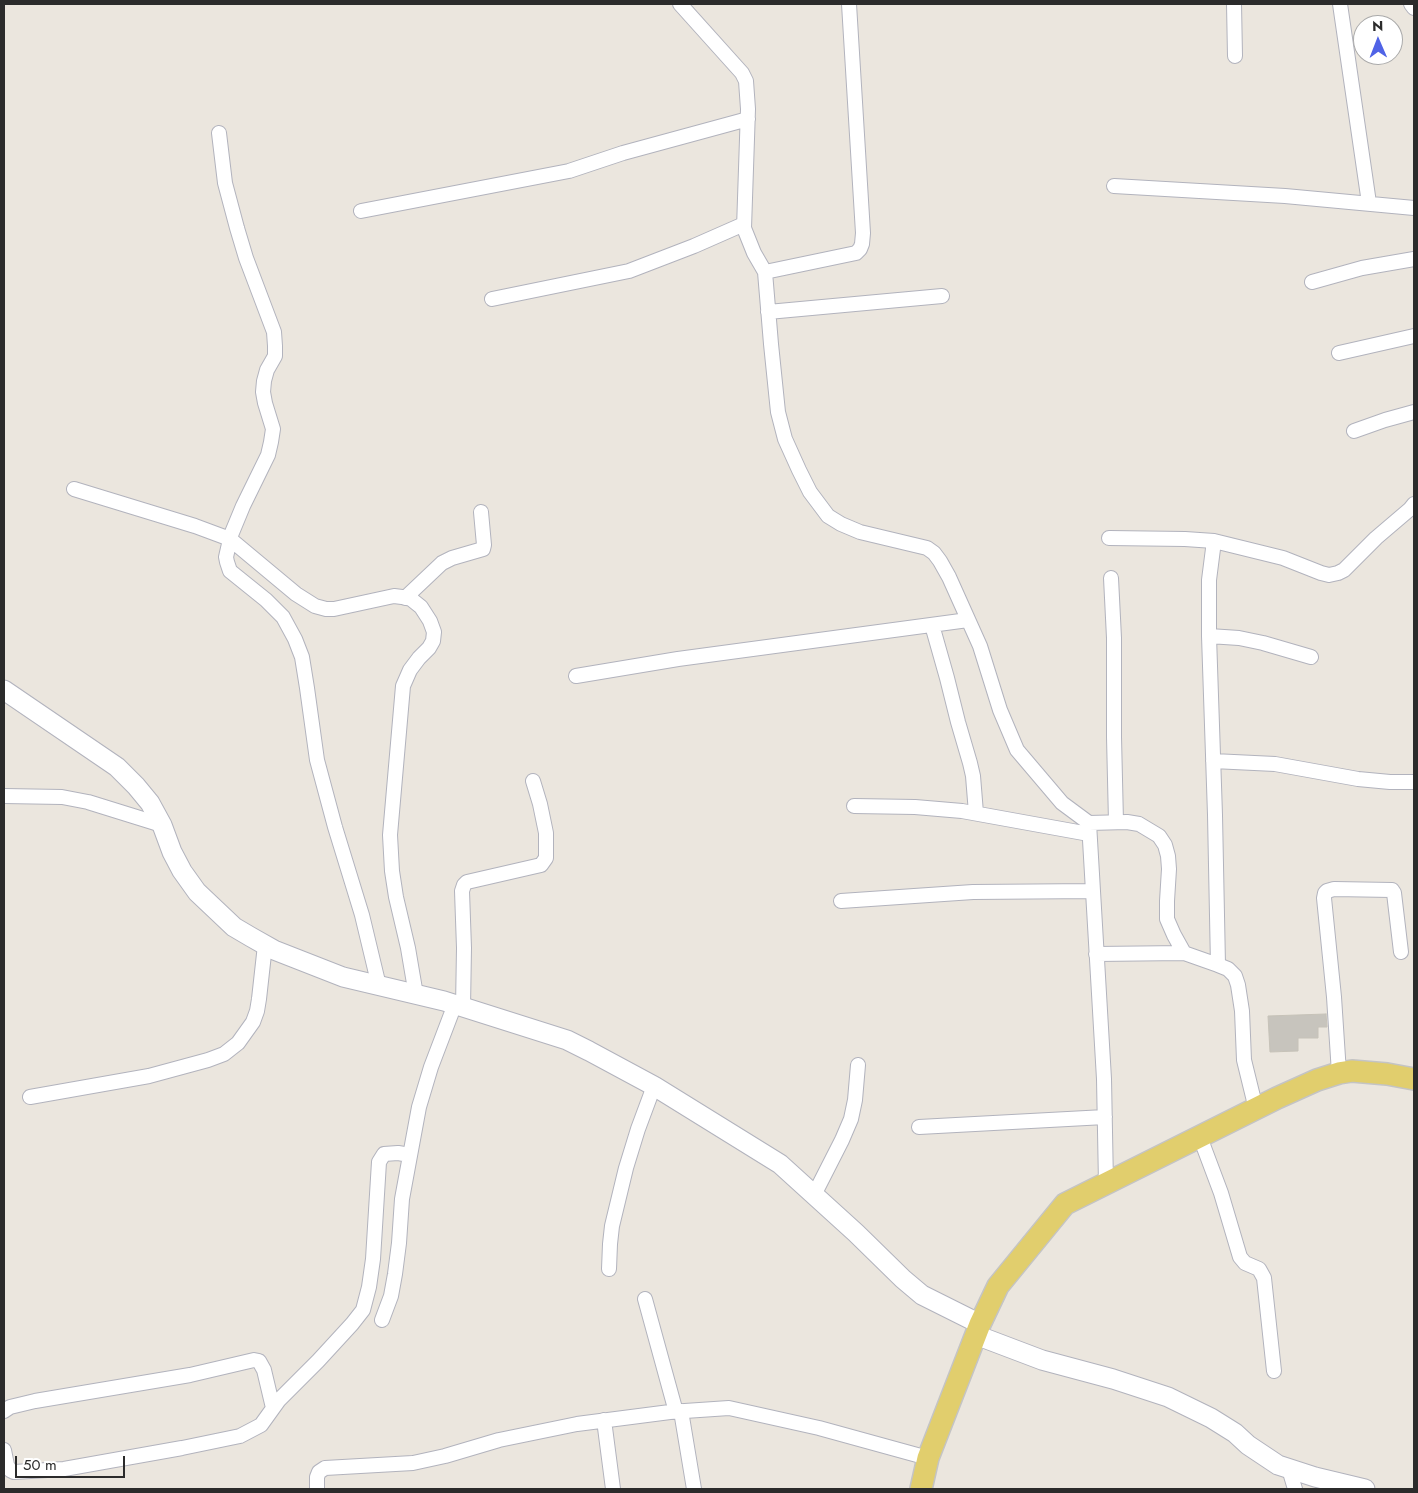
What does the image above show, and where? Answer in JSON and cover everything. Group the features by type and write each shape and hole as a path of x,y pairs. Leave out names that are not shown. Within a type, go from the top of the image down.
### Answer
{"main road":[{"path":"921,1489 928,1458 978,1330 998,1286 1065,1204 1317,1080 1339,1073 1363,1071 1414,1079"}],"street":[{"path":"680,4 742,73 746,81 748,119 744,224 748,240 765,272 778,412 786,439 799,470 810,492 828,516 840,524 860,532 927,548 934,553 940,561 980,646 1000,710 1017,750 1062,803 1089,829 1104,1079 1106,1184"},
{"path":"765,272 856,253 860,250 862,244 863,233 849,4"},
{"path":"1234,4 1235,56"},
{"path":"1340,4 1369,203"},
{"path":"1412,4 1414,8"},
{"path":"361,211 569,171 623,153 748,119"},
{"path":"218,133 225,183 237,228 248,266 274,332 275,346 275,356 267,370 263,392 272,428 271,442 268,455 243,506 228,549 230,571 266,600 283,617 302,657 317,760 362,915 378,986"},
{"path":"1114,186 1285,196 1414,208"},
{"path":"492,299 629,271 744,224"},
{"path":"1312,282 1362,268 1414,259"},
{"path":"768,312 942,296"},
{"path":"1339,353 1414,336"},
{"path":"1354,431 1414,412"},
{"path":"74,489 195,526 315,606 334,609 388,597 411,599 421,607 430,621 434,632 433,641 430,648 415,663 403,686 390,835 396,897 408,948 416,995"},
{"path":"1109,538 1214,541 1283,558 1321,573 1329,574 1344,570 1376,538 1413,509"},
{"path":"405,598 442,563 452,558 483,549 481,512"},
{"path":"1214,541 1209,580 1208,636 1218,965"},
{"path":"1111,578 1114,638 1116,822"},
{"path":"576,676 687,658 968,620"},
{"path":"932,626 970,763 976,813"},
{"path":"1208,636 1263,642 1311,657"},
{"path":"4,690 116,767 136,786 150,803 182,871 197,892 234,927 264,945 303,963 343,978 459,1006 567,1040 654,1086 780,1164 903,1280 922,1295 978,1330 1042,1360 1168,1397 1203,1414 1278,1465 1315,1477 1365,1489"},
{"path":"1213,761 1275,764 1358,779 1414,782"},
{"path":"382,1320 391,1296 394,1281 402,1200 419,1107 431,1067 459,1006 464,948 462,892 467,882 541,865 546,858 546,833 533,781"},
{"path":"4,796 62,797 88,802 162,825"},
{"path":"854,806 915,807 962,811 1089,829 1116,822 1139,824 1159,836 1165,845 1169,869 1168,919 1184,953"},
{"path":"1339,1073 1325,893 1334,889 1392,890 1394,893 1401,952"},
{"path":"841,901 972,892 1093,891"},
{"path":"30,1096 149,1076 224,1054 242,1038 255,1017 259,999 264,945"},
{"path":"1096,954 1184,953 1228,969 1235,976 1238,985 1242,1011 1244,1060 1264,1105"},
{"path":"814,1195 851,1119 855,1100 858,1065"},
{"path":"609,1269 612,1226 626,1168 654,1086"},
{"path":"919,1127 1105,1117"},
{"path":"1200,1137 1221,1194 1240,1257 1245,1263 1259,1269 1264,1278 1274,1371"},
{"path":"4,1448 10,1470 14,1472 64,1469 240,1436 261,1425 279,1400 352,1324 363,1310 373,1259 379,1162 384,1154 398,1153 410,1155"},
{"path":"645,1299 678,1411 694,1489"},
{"path":"4,1411 10,1407 35,1401 190,1375 254,1360 262,1364 273,1408"},
{"path":"317,1489 317,1477 319,1472 325,1468 413,1463 445,1456 499,1440 604,1420 678,1411 729,1408 819,1428 928,1458"},
{"path":"604,1420 613,1489"},
{"path":"1289,1469 1295,1489"}],"building":[{"path":"1326,1014 1327,1027 1318,1027 1318,1038 1298,1038 1298,1051 1270,1052 1268,1016"}]}
